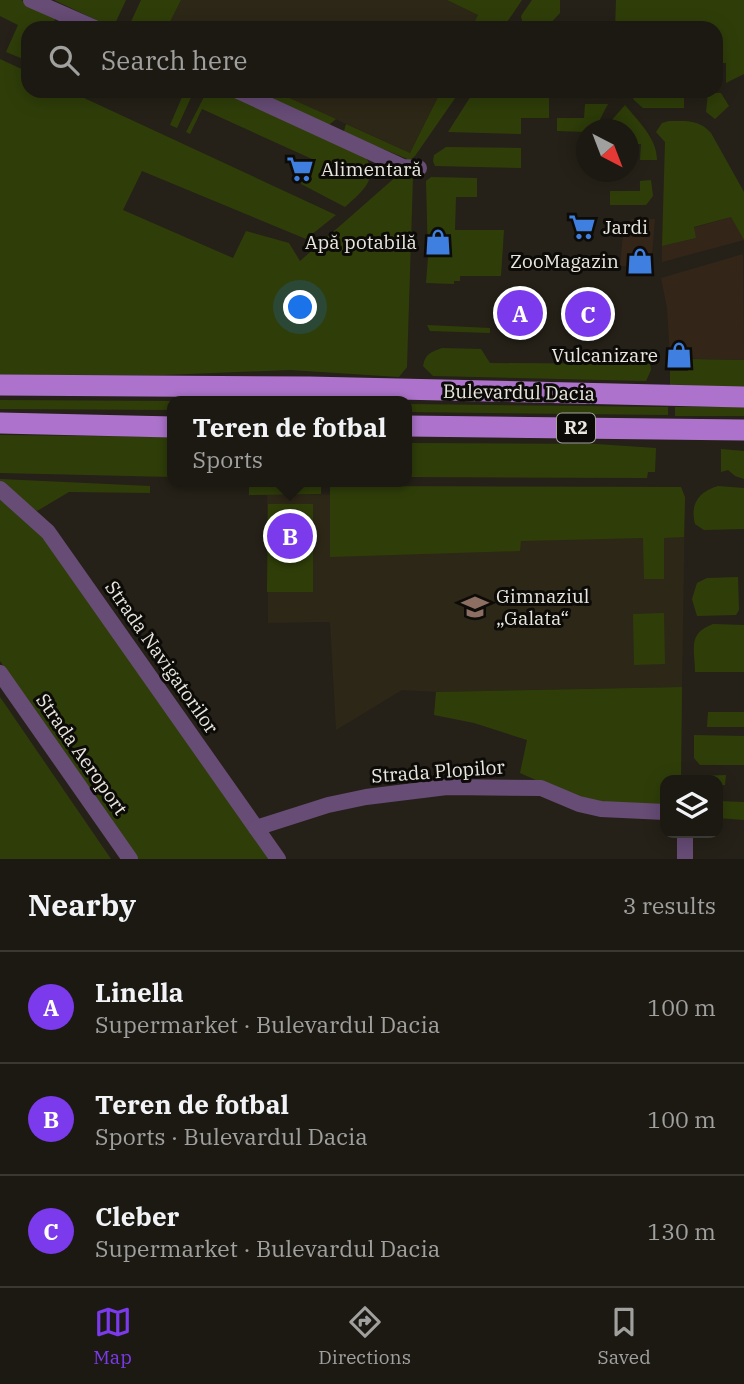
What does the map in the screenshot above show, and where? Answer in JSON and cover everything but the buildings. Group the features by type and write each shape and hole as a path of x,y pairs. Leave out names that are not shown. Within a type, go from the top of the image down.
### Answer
{"main road":[{"name":"Bulevardul Dacia","path":"0,385 309,387 744,397"},
{"path":"0,423 167,426"},
{"name":"Bulevardul Dacia","path":"412,426 744,430"}],"street":[{"path":"31,0 80,21"},
{"path":"253,98 402,167 419,168"},
{"name":"Strada Navigatorilor","path":"0,489 48,532 278,859"},
{"name":"Strada Aeroport","path":"0,673 130,859"},
{"name":"Strada Plopilor","path":"256,828 328,805 366,797 447,787 541,788 579,804 601,809 660,812"},
{"path":"685,838 685,859"}],"shaded area":[{"path":"181,0 447,0 478,15 475,21 170,21"},
{"path":"289,98 438,98 410,153"},
{"path":"731,217 744,240 662,262 662,246 696,238 693,228"},
{"path":"632,219 655,219 651,266 620,266 624,224"},
{"path":"743,254 744,360 670,358 667,308 661,278"},
{"name":"Gimnaziul „Galata“","path":"267,494 685,497 682,687 436,692 402,690 336,730 330,622 268,623"}],"green space":[{"path":"0,0 21,0 56,17 54,21 21,21 21,58 6,52 18,25 0,16"},
{"path":"54,0 126,0 116,21 98,21"},
{"path":"141,0 181,0 170,21 131,21"},
{"path":"447,0 522,0 508,21 475,21 478,15"},
{"path":"532,0 560,0 560,13 553,21 522,21 521,16"},
{"path":"616,0 744,0 744,74 726,83 723,21 615,21"},
{"path":"0,59 21,69 21,98 84,98 336,215 306,239 142,171 123,210 233,258 246,231 289,243 300,261 399,174 413,177 407,367 399,377 290,370 164,375 0,375"},
{"path":"723,96 729,106 715,119 706,112 707,98"},
{"path":"182,98 191,98 177,128 170,125"},
{"path":"203,98 238,98 364,155 371,170 370,177 358,196 345,207 301,184 312,159 202,109 190,134 186,132"},
{"path":"266,98 290,98 336,119 329,125"},
{"path":"438,98 455,98 410,160 346,134 346,124 410,153"},
{"path":"470,98 549,98 549,118 521,118 521,134 448,132"},
{"path":"633,98 684,98 684,108 643,108"},
{"path":"585,104 608,104 600,119 576,119 576,132 557,131 557,118 584,118"},
{"path":"625,105 637,119 613,119"},
{"path":"639,122 654,144 657,160 640,160"},
{"path":"662,123 697,123 711,133 744,192 744,240 731,217 694,227 696,238 662,246 665,142 656,132"},
{"path":"446,147 521,148 521,168 435,166 434,155"},
{"path":"431,177 477,178 477,197 456,197 455,230 504,230 501,276 460,276 460,281 454,281 454,284 426,283 426,181"},
{"path":"651,180 653,196 646,205 610,205 610,191 640,191 640,181"},
{"path":"427,325 490,328 490,333 430,331"},
{"path":"442,348 481,349 490,363 640,364 641,358 649,355 651,370 646,381 433,376 423,366 424,362 429,354"},
{"path":"689,359 744,360 744,388 670,385 670,371 688,371"},
{"path":"0,400 167,401 167,410 0,409"},
{"path":"412,404 668,407 668,415 412,412"},
{"path":"675,407 744,407 744,416 675,416"},
{"path":"0,435 167,437 167,477 0,473"},
{"path":"412,443 596,444 656,448 655,472 648,472 647,478 412,477"},
{"path":"721,449 744,451 744,479 728,470 721,472"},
{"path":"0,479 150,486 150,493 69,492 37,511 0,485"},
{"path":"718,486 744,488 744,529 704,530 695,524 694,510 697,500 705,492"},
{"path":"249,487 321,487 321,494 249,495"},
{"path":"330,487 681,487 685,497 684,537 664,538 664,579 644,579 643,538 521,541 520,551 330,557"},
{"path":"0,496 50,542 270,859 137,859 0,661"},
{"path":"268,504 313,504 313,592 267,592"},
{"path":"738,577 739,610 736,615 697,616 692,599 697,583 707,578"},
{"path":"664,613 665,664 634,665 633,614"},
{"path":"713,624 744,625 744,672 695,672 696,637 699,632"},
{"path":"682,687 681,775 660,775 660,808 590,804 520,773 527,740 474,723 434,715 436,692"},
{"path":"0,697 111,859 0,859"},
{"path":"708,712 744,712 744,727 707,727"},
{"path":"694,735 744,736 744,765 700,765 694,758"},
{"path":"723,801 744,802 744,820 723,818"}],"place":[{"name":"Alimentară","path":"300,169"},
{"name":"Jardi","path":"582,227"},
{"name":"Apă potabilă","path":"438,242"},
{"name":"ZooMagazin","path":"640,261"},
{"name":"Linella","path":"520,313"},
{"name":"Cleber","path":"588,314"},
{"name":"Vulcanizare","path":"679,355"},
{"name":"Teren de fotbal","path":"290,536"},
{"name":"Gimnaziul „Galata“","path":"475,607"}]}
